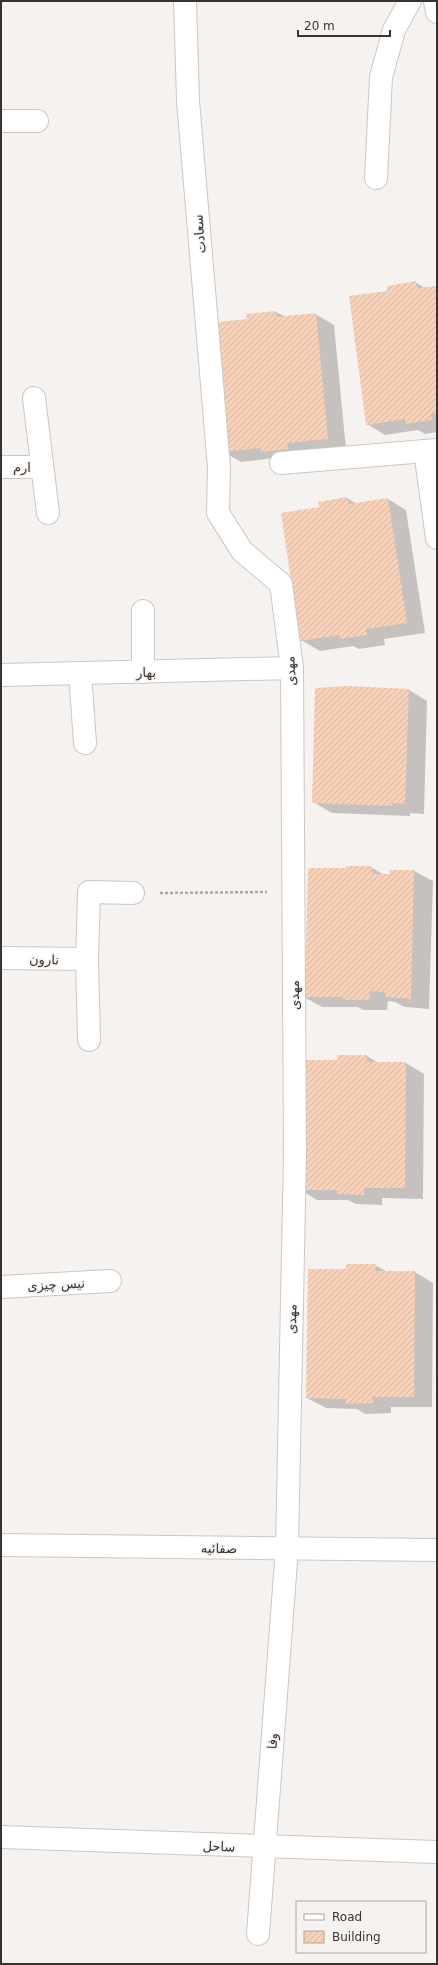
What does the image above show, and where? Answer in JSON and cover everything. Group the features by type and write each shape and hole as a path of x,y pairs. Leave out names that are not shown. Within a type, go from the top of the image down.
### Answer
{"street":[{"name":"سعادت","path":"185,1 188,101 218,467"},
{"path":"376,178 382,77 394,30 410,1"},
{"path":"435,1 437,12"},
{"path":"1,121 37,121"},
{"path":"34,398 48,513"},
{"path":"281,463 431,451 437,538"},
{"name":"ارم","path":"1,467 42,467"},
{"name":"مهدی","path":"218,467 218,513 242,551 280,584 292,668 295,1153 287,1548"},
{"path":"143,611 143,672"},
{"name":"بهار","path":"1,675 292,668"},
{"path":"80,673 85,742"},
{"path":"89,1040 87,959 89,892 133,893"},
{"name":"نارون","path":"1,958 87,959"},
{"name":"نیس چیزی","path":"1,1287 110,1281"},
{"name":"صفائیه","path":"1,1545 437,1550"},
{"name":"وفا","path":"258,1934 287,1548"},
{"name":"ساحل","path":"1,1837 437,1852"}],"path":[{"path":"133,893 294,891"}],"building":[{"path":"416,281 417,288 437,286 437,413 431,414 432,420 405,424 405,419 366,425 349,296 387,291 387,286"},
{"path":"276,311 277,317 316,313 328,439 287,443 288,449 261,452 261,448 221,452 209,323 247,319 246,314"},
{"path":"347,497 349,504 388,498 407,623 366,629 367,635 340,639 339,635 300,641 281,513 319,507 318,502"},
{"path":"347,686 409,689 405,804 392,803 392,806 312,803 315,688"},
{"path":"346,866 371,866 373,874 389,874 389,870 414,870 411,999 385,997 385,992 370,991 369,1000 344,1000 342,997 302,997 305,991 308,868 345,868"},
{"path":"337,1055 367,1055 367,1062 406,1062 405,1188 364,1188 364,1195 337,1194 337,1190 298,1190 299,1060 337,1060"},
{"path":"346,1264 376,1264 375,1271 415,1271 414,1397 373,1397 373,1403 346,1404 346,1399 306,1398 308,1269 346,1269"}]}
